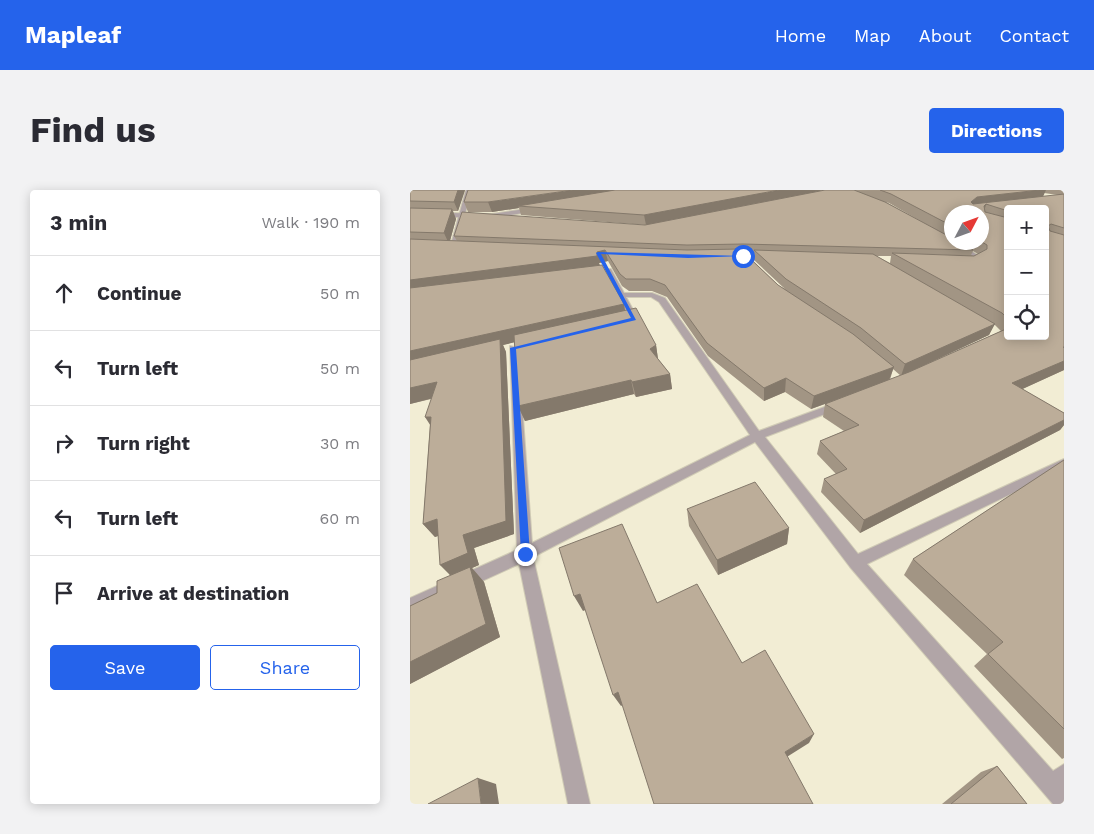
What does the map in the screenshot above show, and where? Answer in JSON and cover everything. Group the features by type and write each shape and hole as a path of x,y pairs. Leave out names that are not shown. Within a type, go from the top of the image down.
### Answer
{"street":[{"path":"452,247 469,190"},
{"path":"492,216 550,207"},
{"path":"410,214 492,216 521,219"},
{"path":"443,247 461,247"},
{"path":"961,263 970,263 978,258 965,250"},
{"path":"598,273 606,268 634,319 616,323"},
{"path":"621,295 652,295 662,300 757,436 856,562 1060,787"},
{"path":"513,348 525,554 579,804"},
{"path":"410,606 525,554 757,436 856,399"},
{"path":"856,562 1064,463"}],"building":[{"path":"410,190 458,190 454,202 410,201"},
{"path":"468,190 573,190 488,202 464,202"},
{"path":"615,190 779,190 644,215 518,206"},
{"path":"825,190 854,190 885,202 944,234 944,249 743,244 687,245 454,236 462,212 645,225"},
{"path":"880,190 1040,190 977,197 971,202 973,204 1064,194 1064,228 1051,224 1049,225 1049,205 1004,205 1004,210 986,204 944,205 944,222"},
{"path":"410,208 452,209 444,233 410,232"},
{"path":"989,213 1004,217 1004,315 892,253 974,256 989,250"},
{"path":"1049,228 1050,231 1064,235 1064,361 1012,383 1064,413 1064,420 864,520 824,479 847,469 820,441 859,425 825,404 909,372 1004,330 1004,340 1049,340"},
{"path":"410,239 687,250 740,249 778,285 853,334 894,367 814,396 786,378 764,388 707,343 665,285 650,279 626,279 620,274 605,250 597,252 597,256 410,280"},
{"path":"754,250 873,254 995,324 905,364 861,328 786,279"},
{"path":"602,265 624,304 410,351 410,288"},
{"path":"636,308 656,345 650,349 670,374 632,382 631,380 518,406 514,335"},
{"path":"500,339 506,521 463,535 468,553 440,565 437,519 423,524 431,417 425,417 437,382 410,388 410,360"},
{"path":"1064,460 1064,729 988,654 1003,642 913,559"},
{"path":"755,482 789,528 717,560 687,509"},
{"path":"622,524 657,603 697,584 742,663 765,650 814,734 785,752 813,804 654,804 618,692 613,695 580,594 574,596 559,548"},
{"path":"470,567 486,624 410,662 410,606 437,593 437,581"},
{"path":"997,766 1027,804 951,804"},
{"path":"478,778 481,804 428,804"}],"route":[{"path":"525,554 513,348 634,319 598,253 688,257 743,256"}]}
